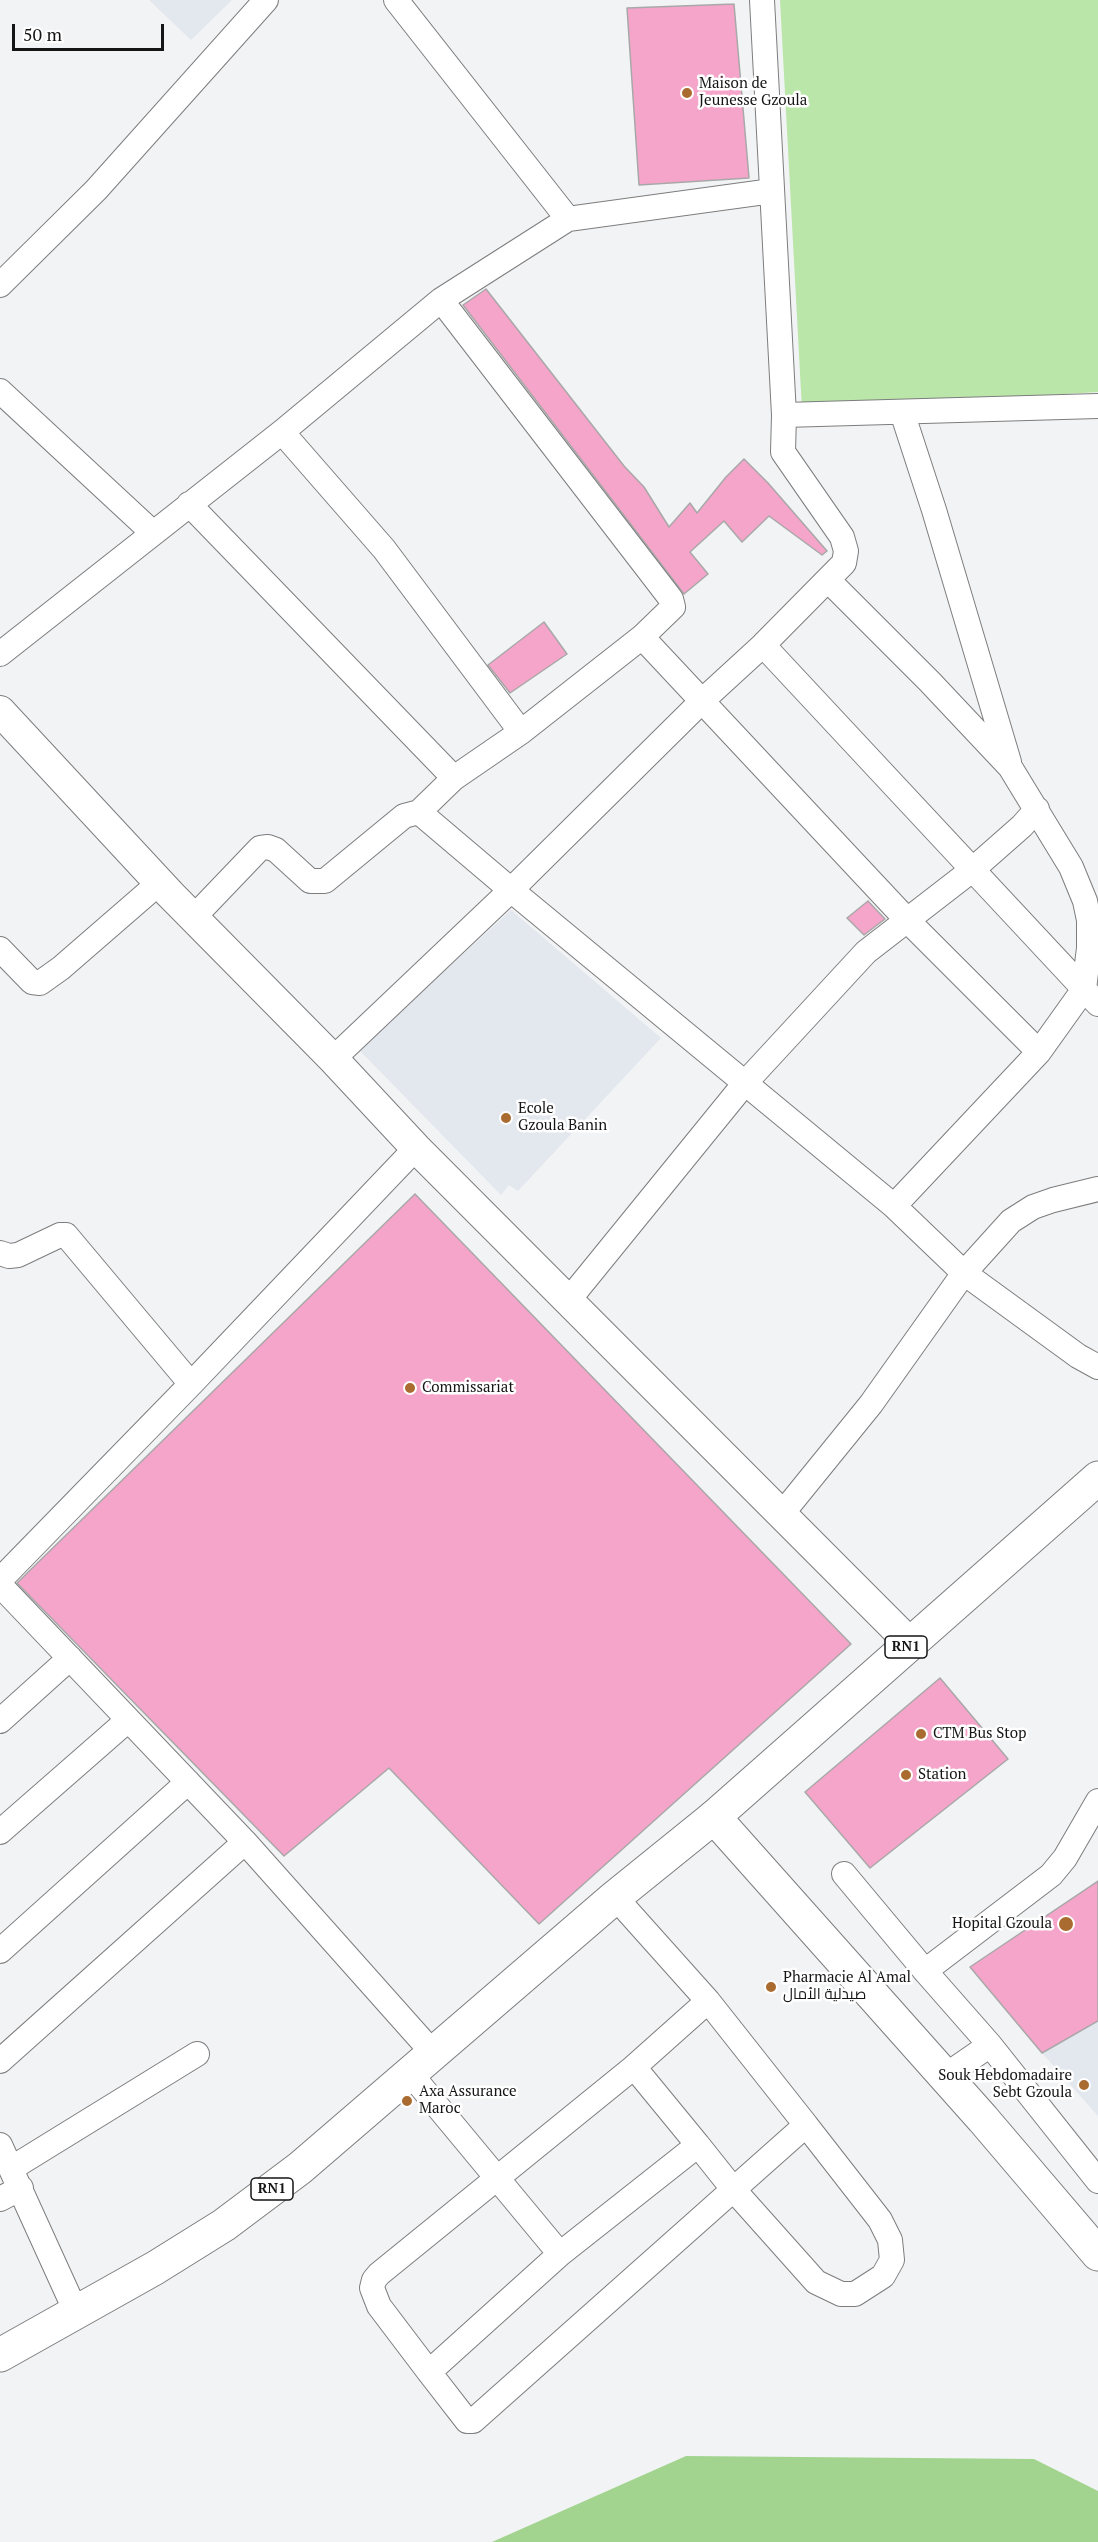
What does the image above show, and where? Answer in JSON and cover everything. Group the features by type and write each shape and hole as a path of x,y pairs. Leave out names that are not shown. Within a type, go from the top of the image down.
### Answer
{"main road":[{"name":"RN1","path":"0,2355 155,2268 224,2226 300,2168 615,1897 714,1817 1098,1478"},
{"path":"714,1817 945,2076 1098,2254"}],"street":[{"path":"0,285 96,190 266,0"},
{"path":"396,0 568,219"},
{"path":"333,1059 511,890 844,563 846,551 842,537 783,452 784,415 762,0"},
{"path":"0,654 282,432 441,300 568,219 772,191"},
{"path":"193,918 260,848 273,848 304,877 320,882 325,881 405,816 419,812 454,778 521,732 642,637 671,609 671,599 441,300"},
{"path":"0,391 153,532"},
{"path":"784,415 1098,406"},
{"path":"902,412 934,510 1011,767"},
{"path":"282,432 384,549 521,732"},
{"path":"189,504 454,778"},
{"path":"828,580 1011,767 1071,867 1085,901 1090,934 1091,997 894,1206"},
{"path":"642,637 907,920 1039,1052"},
{"path":"763,645 1091,997"},
{"path":"0,711 159,883 333,1059 416,1148 567,1302 910,1643"},
{"path":"567,1302 745,1083 866,952 972,870 1022,826 1037,809"},
{"path":"419,812 894,1206 964,1273 1078,1356 1098,1367"},
{"path":"0,949 32,982 40,983 61,968 159,883"},
{"path":"0,1580 416,1148"},
{"path":"781,1515 871,1404 964,1273 1011,1221 1043,1203 1098,1189"},
{"path":"0,1253 9,1256 18,1255 60,1235 66,1235 191,1384"},
{"path":"0,1585 245,1842 421,2062 497,2178 560,2254"},
{"path":"0,1721 69,1658"},
{"path":"0,1832 128,1719"},
{"path":"0,1951 188,1782"},
{"path":"925,1971 1051,1875 1065,1858 1098,1801"},
{"path":"0,2061 245,1842"},
{"path":"844,1874 990,2045 1098,2181"},
{"path":"615,1897 708,2001 880,2220 890,2240 892,2260 882,2276 855,2295 841,2294 816,2282 734,2189 634,2067"},
{"path":"708,2001 634,2067 374,2280 372,2288 379,2306 467,2421 477,2420 806,2125"},
{"path":"945,2076 990,2045"},
{"path":"11,2185 197,2054"},
{"path":"0,2145 11,2185 76,2312"},
{"path":"429,2372 560,2254 698,2145"}],"shaded area":[{"path":"149,0 232,0 191,40"},
{"name":"Ecole Gzoula Banin","path":"511,910 661,1038 518,1191 509,1185 501,1195 359,1050"},
{"name":"Souk Hebdomadaire Sebt Gzoula","path":"1098,2021 1098,2116 1042,2053"}],"green space":[{"path":"780,0 1098,0 1098,392 802,410"},
{"path":"686,2456 1034,2459 1098,2491 1098,2542 492,2542"}],"building":[{"name":"Maison de Jeunesse Gzoula","path":"734,4 749,178 639,185 627,8"},
{"path":"486,289 624,466 644,487 669,527 690,503 697,513 744,459 827,551 822,555 769,516 742,542 724,521 690,552 708,574 684,594 463,305"},
{"path":"544,622 567,654 510,693 488,665"},
{"path":"868,901 885,919 864,935 847,918"},
{"name":"Commissariat","path":"415,1194 851,1644 539,1924 389,1768 284,1856 17,1583"},
{"name":"Station","path":"940,1678 1008,1759 870,1868 805,1792"},
{"name":"Hopital Gzoula","path":"1098,1881 1098,2021 1042,2053 970,1967"}],"place":[{"name":"Maison de Jeunesse Gzoula","path":"687,93"},
{"name":"Ecole Gzoula Banin","path":"506,1118"},
{"name":"Commissariat","path":"410,1388"},
{"name":"CTM Bus Stop","path":"921,1734"},
{"name":"Station","path":"906,1775"},
{"name":"Hopital Gzoula","path":"1066,1924"},
{"name":"Pharmacie Al Amal صيدلية الأمال","path":"771,1987"},
{"name":"Souk Hebdomadaire Sebt Gzoula","path":"1084,2085"},
{"name":"Axa Assurance Maroc","path":"407,2101"}]}
